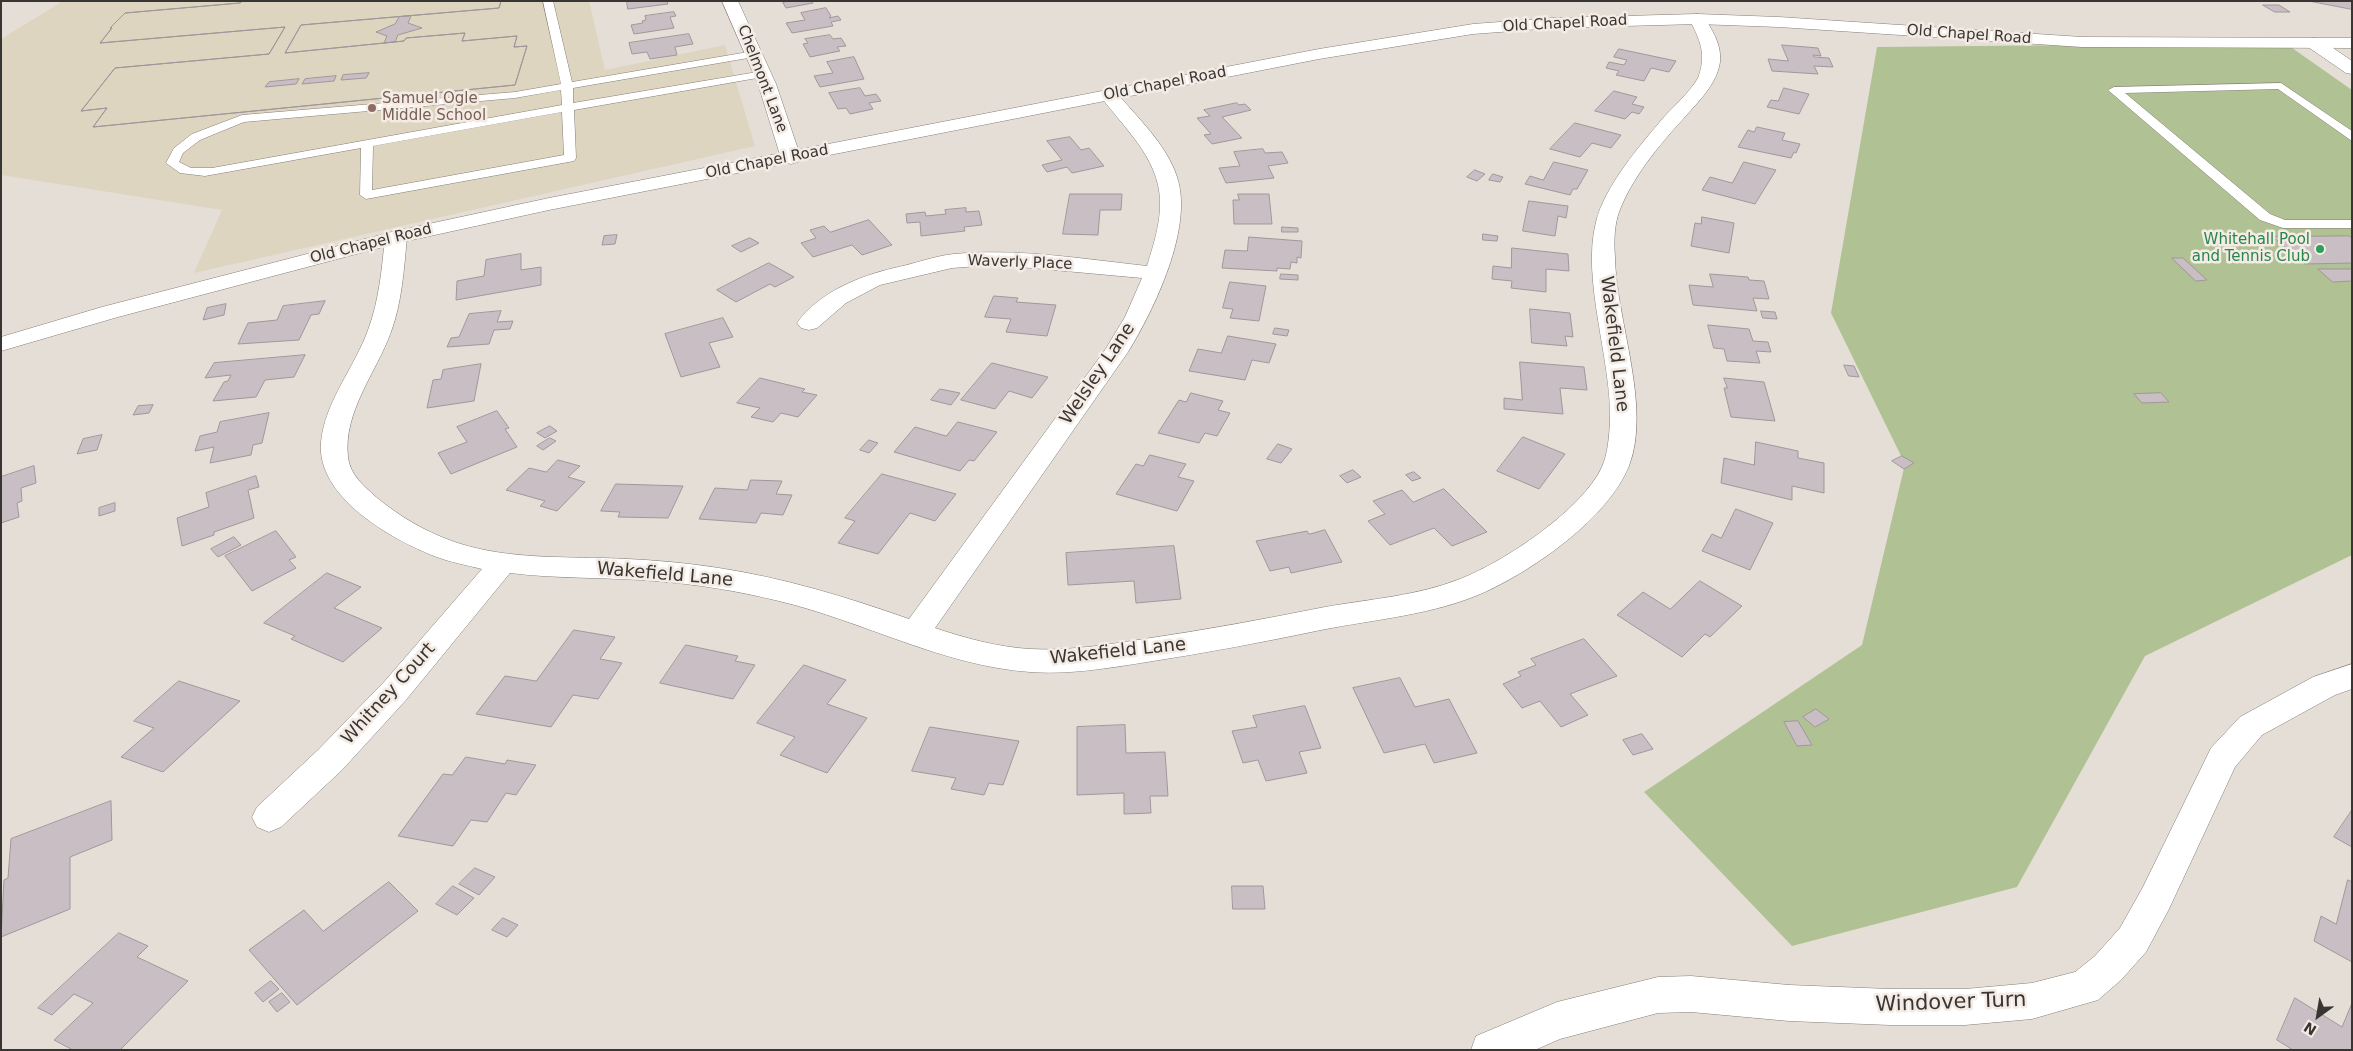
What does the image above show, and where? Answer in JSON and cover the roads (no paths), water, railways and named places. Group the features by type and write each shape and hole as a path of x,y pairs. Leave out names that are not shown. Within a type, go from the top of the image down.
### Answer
{"street":[{"name":"Chelmont Lane","path":"730,1 762,74 791,158"},
{"path":"1539,8 1553,23"},
{"name":"Old Chapel Road","path":"1,344 110,312 396,237 549,204 1386,42 1473,29 1553,23 1697,19 1779,22 2082,42 2352,43"},
{"name":"Wakefield Lane","path":"396,237 390,297 378,336 338,420 335,447 336,464 344,481 391,523 432,544 502,564 686,573 758,584 866,615 968,652 1020,660 1074,660 1198,643 1420,601 1469,588 1505,569 1550,537 1592,501 1609,482 1618,460 1624,425 1622,394 1605,294 1603,238 1607,218 1634,169 1708,76 1712,52 1697,19"},
{"path":"2314,43 2352,69"},
{"name":"Welsley Lane","path":"915,633 1116,352 1139,313 1156,273 1171,204 1168,178 1144,139 1109,95"},
{"name":"Waverly Place","path":"809,323 838,298 872,280 952,261 991,259 1032,261 1156,273"},
{"name":"Whitney Court","path":"269,817 330,760 395,691 502,564"},
{"name":"Windover Turn","path":"1490,1050 1556,1021 1658,996 1691,994 1789,1003 1890,1008 1965,1007 2032,1001 2085,987 2108,968 2133,940 2156,898 2224,758 2251,726 2324,686 2352,676"}],"lane":[{"path":"367,144 366,195 570,158 567,87 548,1"},
{"path":"754,54 514,95 242,120 196,137 178,151 172,163 186,172 206,172 762,74"},
{"path":"2352,137 2281,86 2114,90 2265,217 2283,224 2352,224"}],"place":[{"name":"Samuel Ogle Middle School","path":"372,108"},
{"name":"Whitehall Pool and Tennis Club","path":"2320,249"}]}
